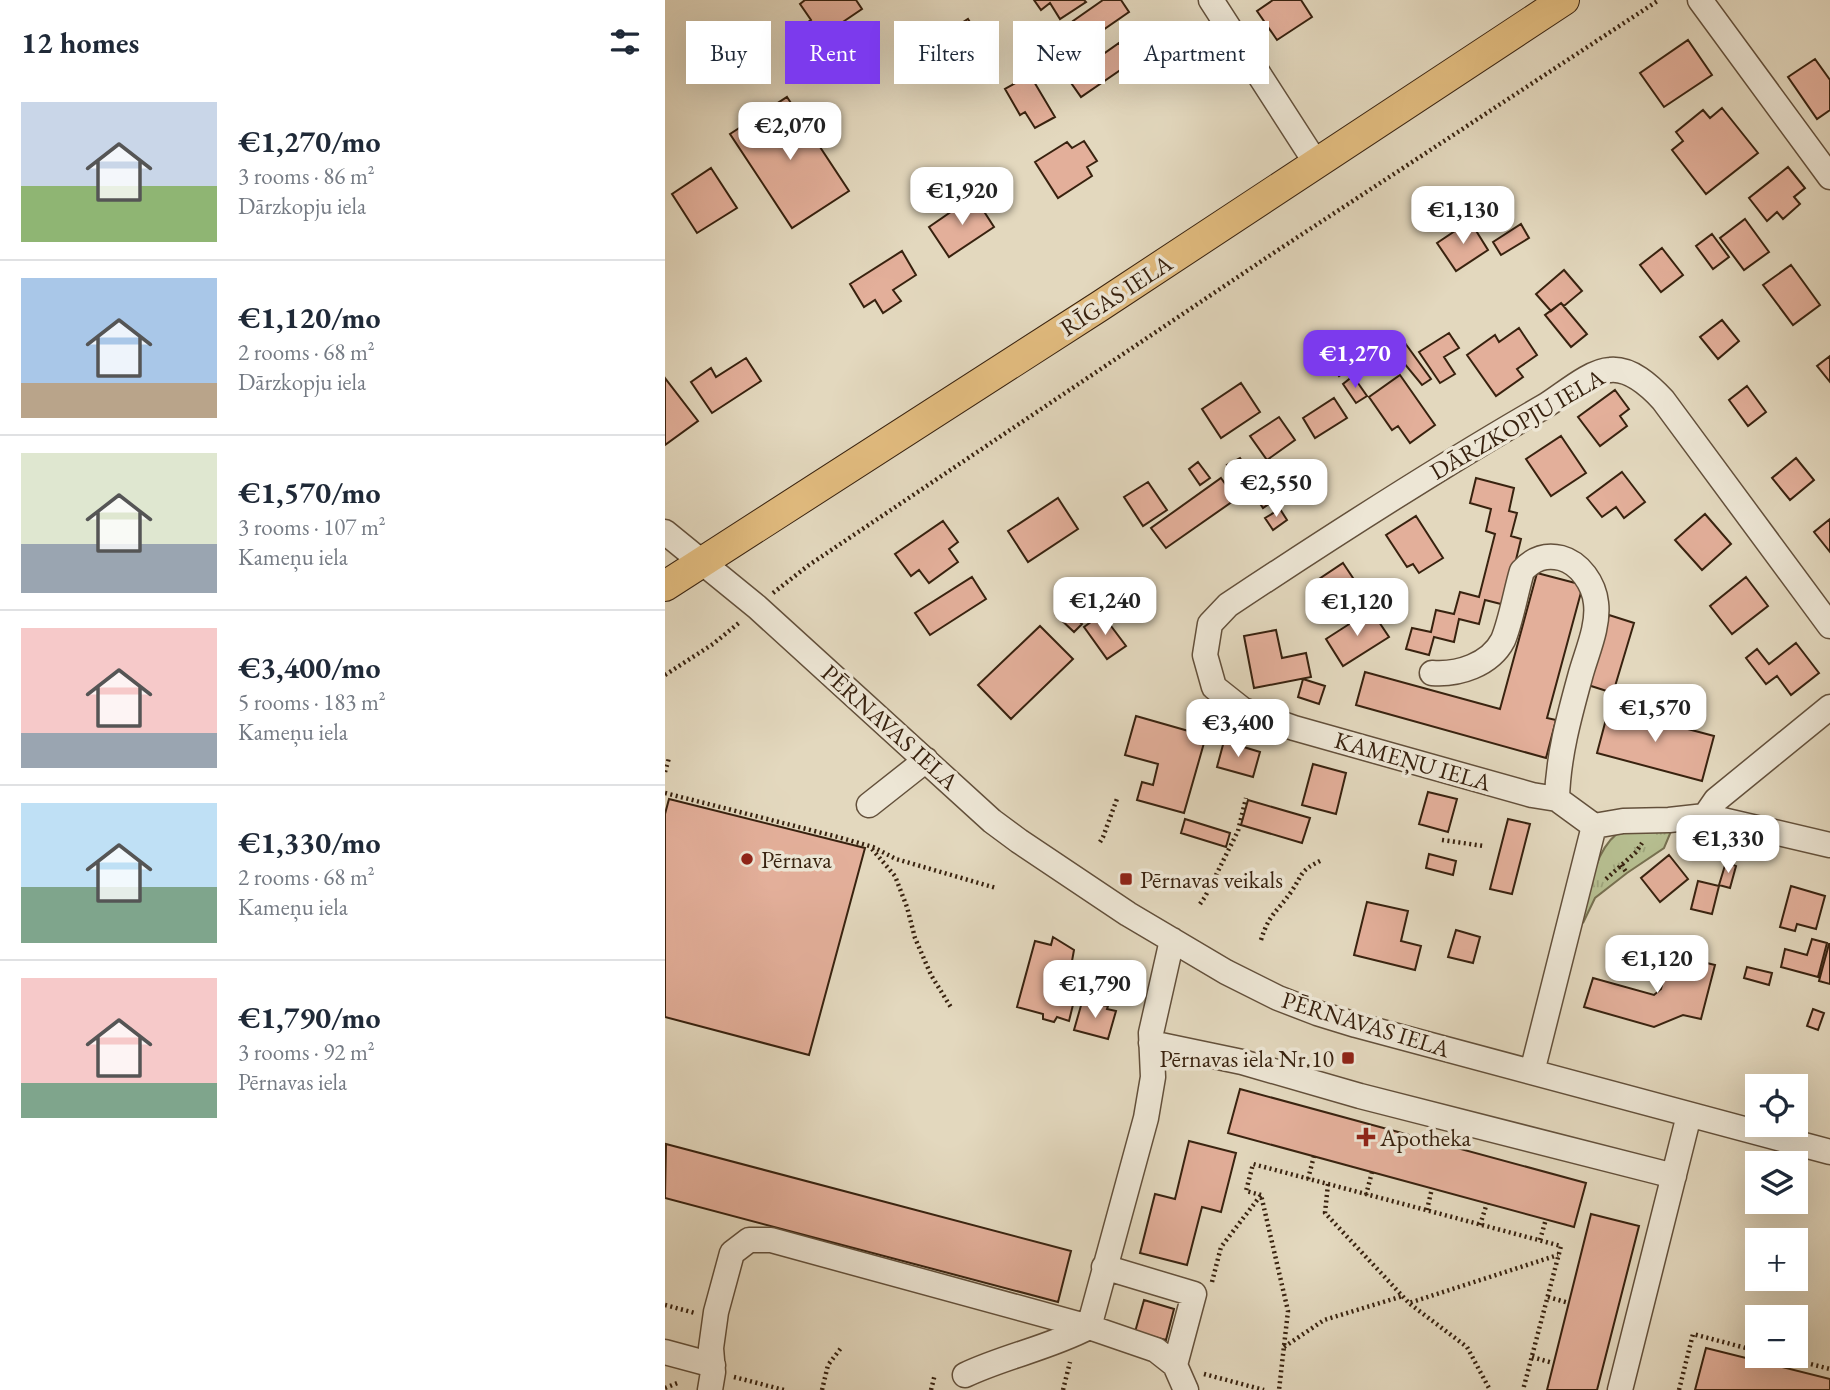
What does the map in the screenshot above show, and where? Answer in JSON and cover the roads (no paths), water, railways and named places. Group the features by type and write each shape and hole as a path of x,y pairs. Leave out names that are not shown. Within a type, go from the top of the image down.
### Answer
{"main road":[{"name":"RĪGAS IELA","path":"665,586 1079,320 1564,0"}],"street":[{"path":"1211,0 1316,163"},
{"path":"1700,0 1830,177"},
{"name":"DĀRZKOPJU IELA","path":"1210,624 1228,605 1473,447 1599,371 1613,369 1639,378 1658,394 1830,626"},
{"name":"PĒRNAVAS IELA","path":"665,532 757,607 992,821 1089,890 1226,972 1278,998 1317,1013 1830,1152"},
{"path":"1432,673 1449,674 1466,669 1493,652 1502,640 1523,571 1530,563 1546,556 1563,559 1578,567 1592,587 1596,620 1558,771 1557,799"},
{"name":"KAMEŅU IELA","path":"1210,624 1205,655 1214,687 1243,710 1294,728 1532,795 1557,799 1594,826"},
{"path":"1705,816 1716,800 1830,707"},
{"path":"869,805 926,760"},
{"path":"1532,1072 1594,826 1623,821 1705,816 1830,845"},
{"path":"1089,1327 1146,1118 1153,1077 1151,1043 1159,994 1173,940"},
{"path":"1151,1043 1242,1062 1372,1100 1675,1176"},
{"path":"1620,1390 1689,1115"},
{"path":"665,1352 712,1376 711,1348 716,1312 732,1253 749,1240 771,1240 1089,1327 1156,1350 1175,1365 1186,1390"},
{"path":"1104,1267 1194,1294 1175,1365"},
{"path":"965,1375 987,1364 1059,1341 1089,1327"}],"place":[{"name":"Pērnava","path":"747,859"},
{"name":"Pērnavas veikals","path":"1126,879"},
{"name":"Pērnavas iela Nr.10","path":"1348,1058"},
{"name":"Apotheka","path":"1366,1137"}]}
